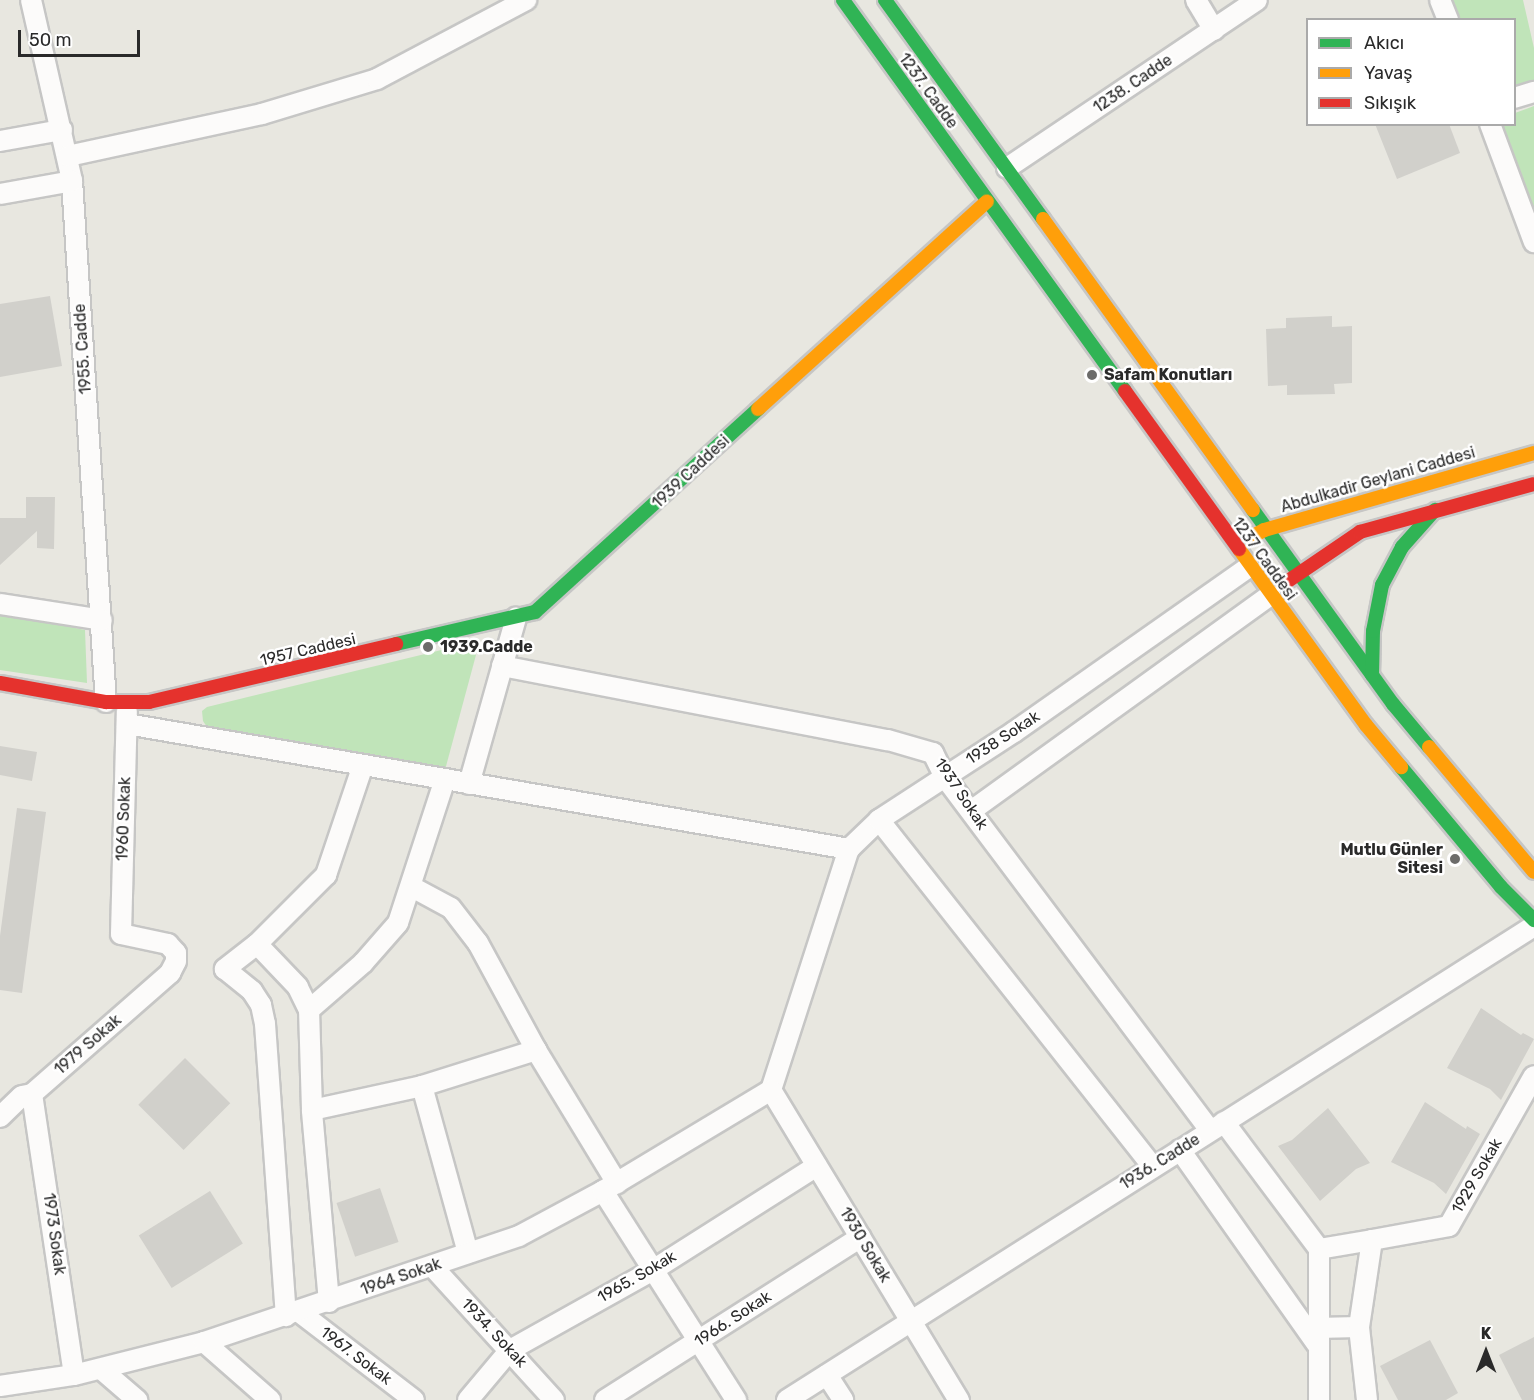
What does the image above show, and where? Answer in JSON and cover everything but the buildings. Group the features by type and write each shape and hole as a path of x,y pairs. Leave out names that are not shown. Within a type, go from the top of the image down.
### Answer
{"street":[{"name":"1955. Cadde","path":"31,0 72,181 106,702"},
{"path":"68,156 262,114 377,79 526,0"},
{"name":"1237. Cadde","path":"843,0 987,201"},
{"name":"1237. Cadde","path":"885,0 1007,168"},
{"path":"1196,0 1214,30"},
{"name":"1238. Cadde","path":"1007,168 1257,0"},
{"path":"1440,0 1448,18"},
{"path":"1516,98 1534,92"},
{"path":"1491,126 1534,242"},
{"path":"0,141 62,130"},
{"name":"1237 Caddesi","path":"1007,168 1264,530 1298,571 1371,675 1534,872"},
{"path":"0,194 72,181"},
{"name":"1237 Caddesi","path":"987,201 1249,567 1366,725 1501,887 1534,920"},
{"name":"1939 Caddesi","path":"516,618 547,605 987,201"},
{"name":"Abdulkadir Geylani Caddesi","path":"1234,546 1264,530 1534,453"},
{"path":"971,811 1270,595 1298,571 1360,532 1534,484"},
{"path":"1371,675 1373,631 1382,585 1402,547 1435,510"},
{"name":"1938 Sokak","path":"771,1090 849,849 879,820 1014,732 1249,567"},
{"path":"0,604 102,620"},
{"path":"469,784 516,618"},
{"name":"1957 Caddesi","path":"0,683 106,702 128,703 171,699 516,618"},
{"name":"1937 Sokak","path":"502,666 888,740 933,753 944,776 971,811 1217,1126 1319,1249"},
{"name":"1960 Sokak","path":"128,703 121,934 168,944 176,953 174,968"},
{"path":"127,724 849,849"},
{"path":"292,1313 266,1024 261,1005 252,991 225,969 257,944 326,875 363,765"},
{"path":"309,1010 363,963 398,923 412,887 445,779"},
{"path":"879,820 1152,1166"},
{"path":"412,887 451,908 478,943 653,1270 736,1400"},
{"name":"1936. Cadde","path":"787,1400 1152,1166 1534,926"},
{"path":"257,944 298,987 309,1010 312,1110 329,1302"},
{"name":"1979 Sokak","path":"0,1117 22,1096 32,1094 174,968"},
{"path":"312,1110 422,1086 536,1050"},
{"name":"1929 Sokak","path":"1372,1240 1449,1226 1534,1076"},
{"path":"422,1086 468,1253"},
{"name":"1930 Sokak","path":"771,1090 959,1400"},
{"name":"1964 Sokak","path":"0,1386 74,1375 204,1342 329,1302 519,1236 610,1187 771,1090"},
{"name":"1973 Sokak","path":"32,1094 74,1375"},
{"path":"1180,1150 1317,1336"},
{"name":"1965. Sokak","path":"468,1400 510,1350 653,1270 817,1166"},
{"name":"1966. Sokak","path":"605,1400 861,1237"},
{"path":"1319,1400 1317,1336 1319,1249 1372,1240 1359,1327 1367,1400"},
{"name":"1934. Sokak","path":"432,1266 554,1400"},
{"name":"1967. Sokak","path":"292,1313 414,1400"},
{"path":"1317,1336 1359,1327"},
{"path":"204,1342 270,1400"},
{"path":"101,1369 137,1400"},
{"path":"827,1375 843,1400"}],"green space":[{"path":"1453,0 1523,0 1534,48 1534,85 1516,90 1516,18 1460,18"},
{"path":"1534,106 1534,210 1503,126 1516,126 1516,113"},
{"path":"0,612 85,630 87,683 0,670"},
{"path":"462,645 476,655 445,770 209,730 203,721 202,711 207,707"}],"traffic: fast":[{"path":"843,0 1125,391"},
{"path":"885,0 1043,219"},
{"path":"396,644 535,612 758,409"},
{"path":"1253,510 1393,704 1429,747"},
{"path":"1372,675 1373,631 1382,585 1402,547 1435,510"},
{"path":"1401,767 1501,887 1534,920"}],"traffic: slow":[{"path":"758,409 987,201"},
{"path":"1043,219 1253,510"},
{"path":"1251,537 1264,530 1534,453"},
{"path":"1239,549 1366,725 1401,767"},
{"path":"1429,747 1534,872"}],"traffic: jam":[{"path":"1125,391 1239,549"},
{"path":"1285,583 1360,532 1534,484"},
{"path":"0,683 106,702 149,702 396,644"}],"place":[{"name":"Safam Konutları","path":"1092,375"},
{"name":"1939.Cadde","path":"428,647"},
{"name":"Mutlu Günler Sitesi","path":"1455,859"}]}
